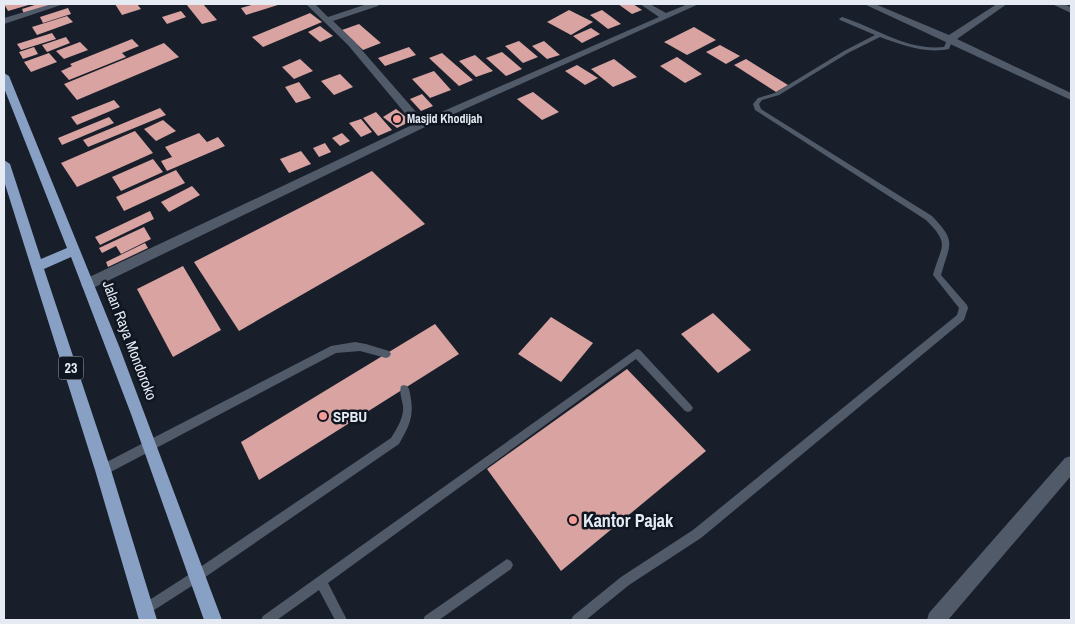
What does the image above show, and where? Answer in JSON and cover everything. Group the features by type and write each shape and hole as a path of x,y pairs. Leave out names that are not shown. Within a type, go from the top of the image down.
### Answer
{"highway":[{"name":"Jalan Raya Mondoroko","path":"4,76 75,250 150,444 213,620"},
{"name":"23","path":"4,164 103,470 146,615"},
{"path":"38,266 75,250"}],"street":[{"path":"4,21 60,4"},
{"path":"327,20 375,4"},
{"path":"644,4 664,16"},
{"path":"88,284 421,124 695,4"},
{"path":"868,4 950,39 1071,98"},
{"path":"950,39 1003,4"},
{"path":"1056,4 1071,10"},
{"path":"315,5 327,20 351,43 421,124"},
{"path":"936,620 1071,464"}],"lane":[{"path":"842,19 932,50 947,48 950,39"},
{"path":"577,620 625,581 697,534 962,317 964,308 958,298 945,288 937,275 940,260 948,248 948,239 942,230 929,218 758,110 756,104 760,99 776,94 846,52 881,34"},
{"path":"103,470 334,349 350,345 364,346 386,354"},
{"path":"267,620 637,353 688,408"},
{"path":"146,615 197,576 395,441 404,425 409,409 404,389"},
{"path":"429,620 507,565"},
{"path":"321,582 341,620"}],"building":[{"path":"4,4 32,4 8,11"},
{"path":"38,4 57,4 24,14 22,9"},
{"path":"115,4 137,4 141,9 122,15"},
{"path":"186,4 203,4 217,20 202,24"},
{"path":"255,4 281,4 246,15 241,8"},
{"path":"618,4 633,4 642,10 632,14"},
{"path":"68,8 71,14 43,23 40,17"},
{"path":"569,10 593,22 571,35 547,22"},
{"path":"602,10 621,24 608,29 590,15"},
{"path":"181,11 186,17 167,24 162,17"},
{"path":"310,13 322,22 263,47 252,37"},
{"path":"67,16 73,22 37,35 32,27"},
{"path":"359,24 381,43 363,50 342,30"},
{"path":"320,26 333,36 320,42 308,32"},
{"path":"694,27 716,40 687,55 664,42"},
{"path":"591,28 600,34 582,43 573,36"},
{"path":"52,33 56,39 21,50 17,44"},
{"path":"66,37 70,43 47,52 42,45"},
{"path":"132,39 139,46 122,53 126,57 69,80 61,71 72,66 70,64"},
{"path":"519,41 538,57 523,63 505,46"},
{"path":"544,41 560,55 547,59 532,46"},
{"path":"80,42 88,50 64,59 56,51"},
{"path":"164,43 179,57 77,100 64,84"},
{"path":"720,45 740,56 726,64 706,52"},
{"path":"34,47 38,54 23,59 19,52"},
{"path":"409,47 416,55 385,66 378,58"},
{"path":"502,52 522,69 506,76 486,58"},
{"path":"49,53 57,62 31,72 24,62"},
{"path":"442,53 473,80 459,86 429,58"},
{"path":"475,55 493,71 476,77 459,61"},
{"path":"677,57 702,74 685,83 660,66"},
{"path":"300,59 313,71 294,79 282,67"},
{"path":"614,59 637,77 613,87 591,69"},
{"path":"746,59 788,85 776,92 734,65"},
{"path":"577,65 598,78 585,85 565,71"},
{"path":"434,71 451,90 430,98 412,79"},
{"path":"340,74 353,87 334,95 321,81"},
{"path":"299,82 311,98 296,103 285,87"},
{"path":"533,92 559,112 542,120 517,99"},
{"path":"422,94 433,106 421,111 410,99"},
{"path":"114,100 120,107 77,125 71,117"},
{"path":"160,108 166,115 88,147 83,140"},
{"name":"Masjid Khodijah","path":"396,109 411,121 397,128 383,117"},
{"path":"376,112 392,130 378,136 363,118"},
{"path":"109,117 114,123 62,145 58,138"},
{"path":"361,119 372,132 361,137 349,123"},
{"path":"163,120 176,131 156,141 144,129"},
{"path":"135,131 153,153 77,187 61,163"},
{"path":"199,133 207,142 218,137 225,146 167,171 161,161 172,157 165,147"},
{"path":"342,133 350,141 340,146 332,138"},
{"path":"325,143 331,152 319,157 313,148"},
{"path":"301,151 311,164 289,173 280,159"},
{"path":"153,159 163,172 121,191 112,177"},
{"path":"176,170 185,183 124,211 116,197"},
{"path":"372,171 425,224 239,331 194,262"},
{"path":"192,186 200,195 169,212 161,202"},
{"path":"150,211 154,219 100,245 95,237"},
{"path":"144,227 151,239 121,254 116,246 102,253 99,248"},
{"path":"145,243 148,248 108,267 106,262"},
{"path":"183,266 221,330 173,357 137,289"},
{"path":"713,313 751,350 718,373 681,334"},
{"path":"551,317 593,343 561,382 518,354"},
{"name":"SPBU","path":"435,324 459,354 259,480 241,442"},
{"name":"Kantor Pajak","path":"627,369 706,451 561,571 487,469"}],"place":[{"name":"Masjid Khodijah","path":"397,119"},
{"name":"SPBU","path":"323,416"},
{"name":"Kantor Pajak","path":"573,520"}]}
